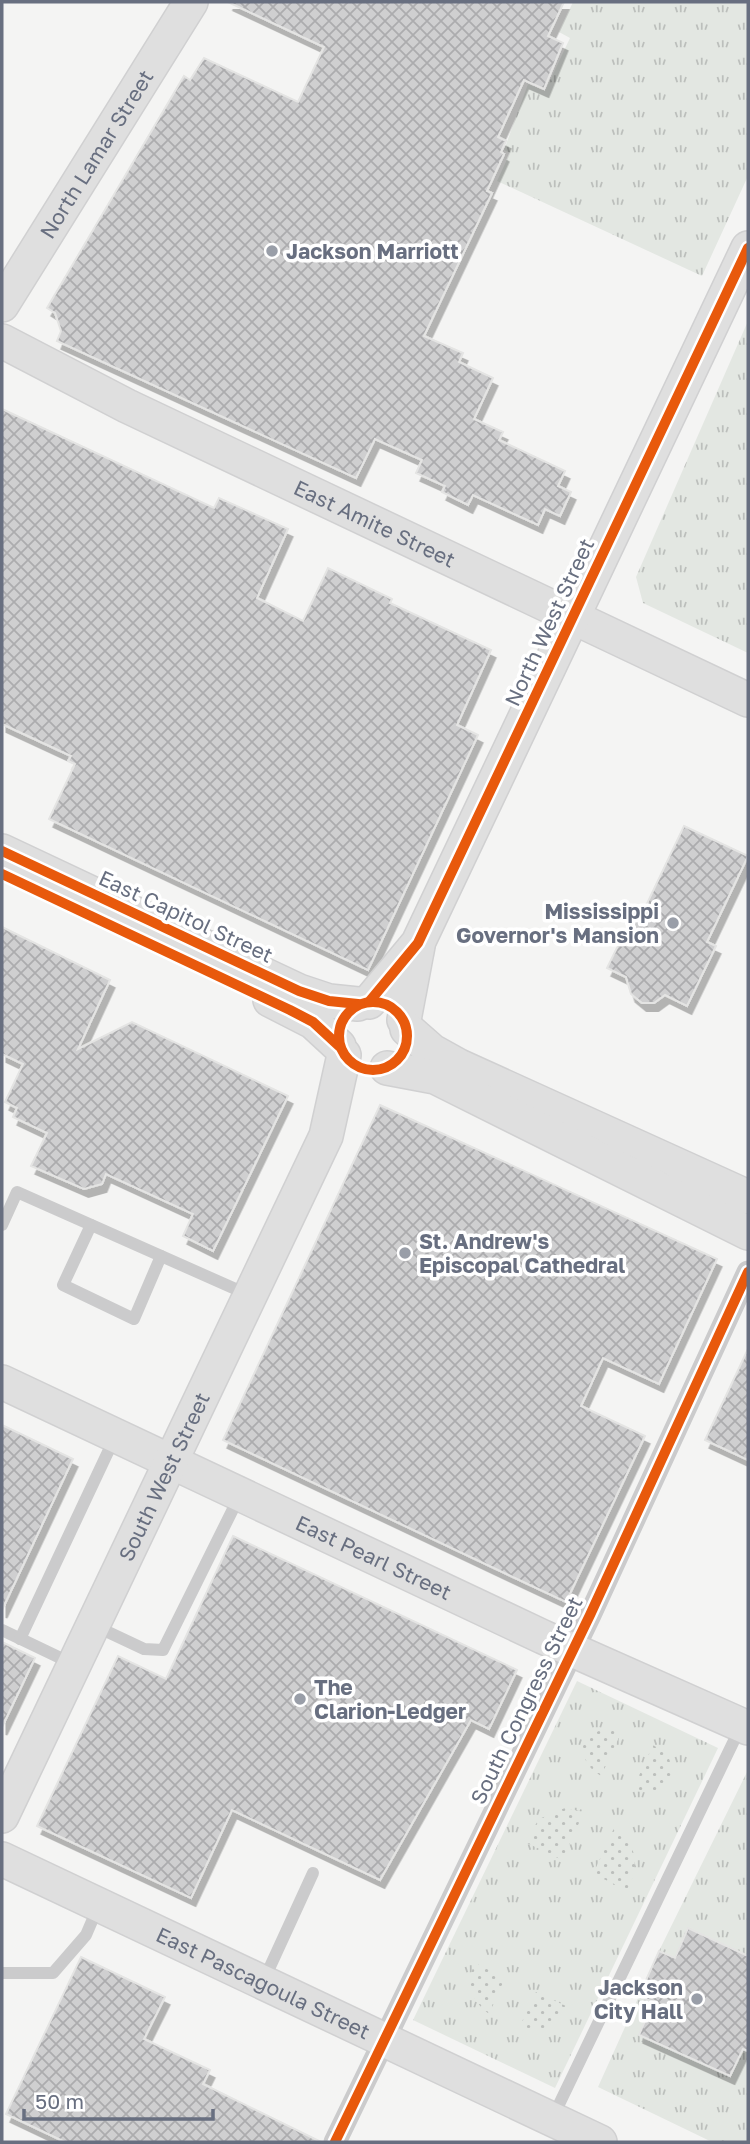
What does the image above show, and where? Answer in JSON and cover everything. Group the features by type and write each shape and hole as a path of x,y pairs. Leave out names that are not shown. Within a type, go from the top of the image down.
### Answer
{"main road":[{"name":"North Lamar Street","path":"2,305 191,2"},
{"name":"North West Street","path":"363,1003 418,943 748,248"},
{"name":"East Amite Street","path":"2,341 22,355 127,406 748,700"},
{"name":"East Capitol Street","path":"2,851 299,991 329,1001 363,1003"},
{"name":"East Capitol Street","path":"2,874 290,1010 313,1022 342,1051"},
{"path":"383,1069 404,1052 418,943"},
{"path":"748,1198 459,1066 432,1051 389,1005 363,1003 342,1021 342,1051 364,1069 421,1072 453,1085 529,1126 748,1233"},
{"name":"South West Street","path":"2,1816 326,1136 342,1051"},
{"name":"South West Street","path":"326,1136 383,1069"},
{"name":"East Pearl Street","path":"2,1382 745,1727"},
{"name":"East Pascagoula Street","path":"2,1859 100,1903 600,2142"}],"street":[{"name":"South Congress Street","path":"335,2142 573,1649 748,1272"}],"lane":[{"path":"2,1225 17,1192 252,1296"},
{"path":"91,1225 63,1285 134,1319 161,1256"},
{"path":"20,1639 116,1436"},
{"path":"93,1625 144,1649 163,1650 241,1493"},
{"path":"2,1630 74,1665"},
{"path":"552,2120 745,1727"},
{"path":"263,1982 313,1873"},
{"path":"2,1973 53,1973 86,1935 100,1903"}],"green space":[{"path":"573,2 748,2 748,176 702,276 497,181 510,153 504,150 528,84 545,91 570,38 559,32"},
{"path":"748,321 748,653 643,603 636,577"},
{"path":"577,1681 718,1748 555,2088 413,2020"},
{"path":"599,1731 622,1731 601,1776 588,1764 583,1749 584,1736"},
{"path":"653,1745 668,1755 675,1778 652,1793 632,1791"},
{"path":"748,1770 748,1956 688,1929 675,1958 659,1951"},
{"path":"565,1808 584,1812 562,1860 525,1842 539,1819"},
{"path":"615,1826 628,1840 634,1856 634,1873 627,1890 593,1874"},
{"path":"475,1963 505,1978 489,2014 474,1997 470,1985"},
{"path":"536,1992 568,2007 559,2020 548,2027 535,2030 519,2028"},
{"path":"639,1996 653,2002 639,2035 730,2076 743,2049 748,2051 748,2142 712,2142 598,2087"}],"building":[{"name":"Jackson Marriott","path":"228,2 564,2 548,36 563,43 544,89 524,80 498,137 506,141 501,152 504,154 487,191 492,193 424,336 463,353 459,362 493,378 474,419 503,432 499,440 565,471 558,486 571,492 560,516 545,509 538,525 473,495 468,505 442,492 445,486 416,473 422,460 375,439 356,478 57,341 61,331 55,313 47,308 184,76 190,80 204,58 298,102 324,47"},
{"path":"2,409 214,508 219,498 288,529 257,598 303,621 328,568 392,599 390,603 491,650 457,725 478,735 368,970 49,819 75,764 68,761 71,756 2,724"},
{"name":"Mississippi Governor's Mansion","path":"684,826 748,856 707,942 716,946 687,1006 665,995 654,1003 642,1003 631,994 626,977 607,968 636,909 643,912"},
{"path":"2,927 110,980 78,1049 132,1022 288,1096 213,1251 183,1236 193,1214 106,1174 102,1184 84,1189 31,1166 47,1133 13,1117 17,1108 5,1102 23,1064 2,1054"},
{"path":"380,1105 717,1259 659,1384 603,1358 581,1406 645,1436 566,1602 223,1440"},
{"path":"748,1349 748,1460 705,1440"},
{"path":"2,1425 73,1459 2,1610"},
{"name":"The Clarion-Ledger","path":"233,1536 517,1670 489,1729 471,1720 380,1880 232,1810 191,1898 37,1826 118,1656 166,1679"},
{"path":"2,1642 35,1658 2,1727"},
{"name":"Jackson City Hall","path":"688,1928 748,1956 748,2051 743,2049 730,2076 639,2035 653,2002 639,1996 659,1951 675,1958"},
{"path":"81,1957 165,1997 144,2039 210,2070 203,2084 321,2142 65,2142 6,2114"}],"cycle path":[{"path":"369,1002 418,943 748,248"},
{"path":"2,851 299,991 329,1001 358,1004"},
{"path":"2,874 290,1010 313,1022 339,1046"},
{"path":"366,1002 380,1002 392,1007 402,1017 407,1036 402,1055 392,1065 380,1070 366,1070 354,1065 344,1055 339,1043 339,1029 344,1017 354,1007 366,1002"},
{"path":"335,2142 590,1615 748,1272"}],"place":[{"name":"Jackson Marriott","path":"272,251"},
{"name":"Mississippi Governor's Mansion","path":"673,923"},
{"name":"St. Andrew's Episcopal Cathedral","path":"405,1253"},
{"name":"The Clarion-Ledger","path":"300,1699"},
{"name":"Jackson City Hall","path":"697,1999"}]}
